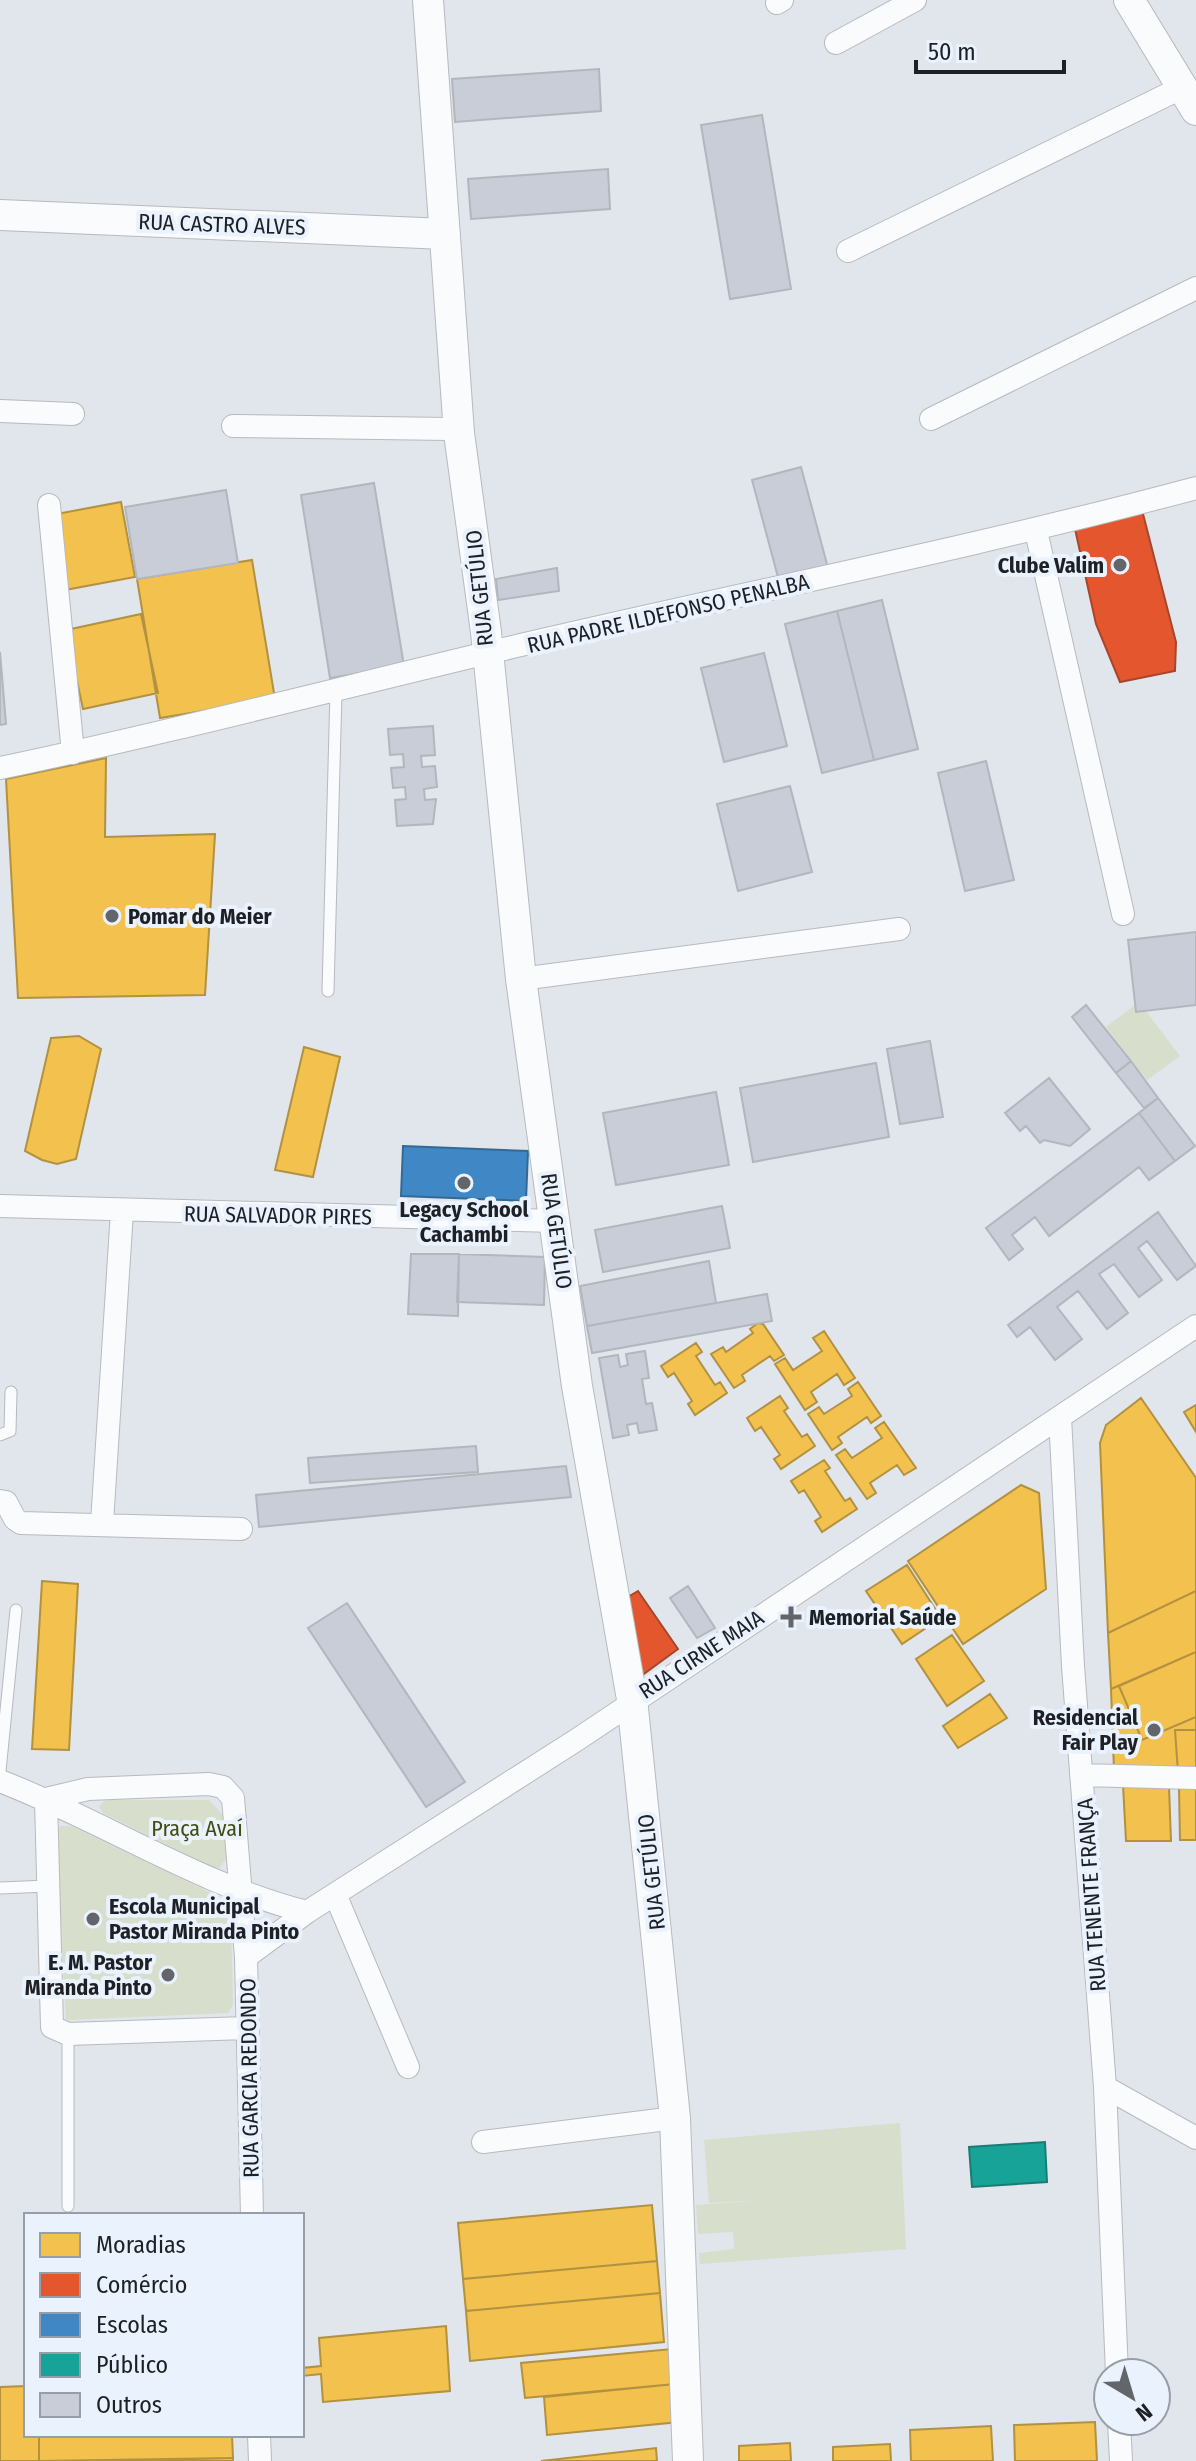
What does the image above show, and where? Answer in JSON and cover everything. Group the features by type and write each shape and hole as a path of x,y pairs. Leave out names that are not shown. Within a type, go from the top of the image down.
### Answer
{"street":[{"name":"RUA GETÚLIO","path":"428,0 459,433 521,979 579,1400 632,1699 675,2118 688,2461"},
{"path":"836,43 915,0"},
{"path":"848,251 1188,99 1129,0"},
{"name":"RUA CASTRO ALVES","path":"0,215 445,234"},
{"path":"931,419 1196,288"},
{"path":"0,411 73,414"},
{"path":"233,426 449,429 459,433"},
{"name":"RUA PADRE ILDEFONSO PENALBA","path":"0,768 336,692 486,653 1036,531 1196,488"},
{"path":"49,505 73,753"},
{"path":"1036,531 1123,914"},
{"path":"521,979 899,929"},
{"name":"RUA SALVADOR PIRES","path":"0,1206 556,1221"},
{"path":"102,1523 122,1211"},
{"name":"RUA CIRNE MAIA","path":"246,1957 307,1912 578,1739 632,1699 1196,1326"},
{"name":"RUA TENENTE FRANÇA","path":"1060,1417 1081,1775 1105,2087 1116,2357"},
{"path":"0,1501 6,1502 15,1519 21,1523 241,1529"},
{"path":"1081,1775 1196,1778"},
{"path":"0,1781 46,1799 240,1894 307,1912"},
{"path":"46,1799 88,1789 209,1784 223,1787 233,1798 240,1894"},
{"path":"46,1799 52,2027 68,2034 246,2028"},
{"name":"RUA GARCIA REDONDO","path":"240,1894 246,1957 252,2213"},
{"path":"335,1894 408,2067"},
{"path":"1105,2087 1196,2138"},
{"path":"483,2142 675,2118"},
{"path":"259,2437 260,2461"},
{"path":"1120,2437 1121,2461"}],"lane":[{"path":"328,991 336,692"},
{"path":"0,1435 10,1431 11,1392"},
{"path":"0,1771 16,1610"},
{"path":"0,1888 47,1886"},
{"path":"68,2034 68,2206"}],"green space":[{"path":"1139,1002 1180,1056 1147,1080 1106,1027"},
{"name":"Praça Avaí","path":"106,1800 209,1800 226,1818 226,1859 219,1868 212,1867 103,1813 99,1806"},
{"name":"Praça Avaí","path":"60,1826 71,1826 217,1896 231,1918 233,2005 228,2013 66,2020 56,1833"},
{"path":"900,2123 906,2249 700,2264 699,2253 734,2249 733,2232 698,2234 696,2205 769,2200 709,2203 704,2140"}],"building: Moradias":[{"path":"121,502 135,577 65,590 51,515"},
{"path":"252,560 275,699 160,718 137,579"},
{"path":"141,614 158,693 83,709 66,630"},
{"name":"Pomar do Meier","path":"106,758 105,837 215,834 205,995 18,998 6,779"},
{"path":"79,1036 101,1049 76,1159 57,1164 25,1151 51,1038"},
{"path":"304,1047 340,1057 313,1177 275,1170"},
{"path":"758,1323 763,1324 784,1355 774,1361 770,1356 742,1375 745,1381 734,1388 711,1354 723,1347 726,1352 753,1333 750,1329"},
{"path":"824,1331 855,1378 844,1385 837,1374 811,1392 817,1402 805,1410 775,1364 785,1358 793,1370 822,1351 813,1338"},
{"path":"696,1343 702,1352 696,1356 715,1385 720,1382 727,1393 695,1415 688,1404 692,1401 674,1373 668,1377 661,1366"},
{"path":"858,1382 881,1416 871,1423 867,1417 838,1437 842,1443 832,1450 808,1414 819,1407 824,1414 852,1396 848,1389"},
{"path":"780,1396 788,1408 784,1411 802,1437 807,1434 815,1446 781,1469 774,1459 780,1455 761,1427 755,1431 747,1418"},
{"path":"1141,1398 1196,1478 1196,1591 1108,1633 1100,1443 1106,1425"},
{"path":"1196,1405 1196,1432 1184,1412"},
{"path":"884,1422 916,1468 904,1475 897,1465 870,1483 876,1493 867,1499 836,1455 845,1449 852,1458 882,1438 875,1428"},
{"path":"824,1460 830,1468 825,1471 845,1501 850,1498 857,1509 822,1532 815,1521 821,1517 804,1490 799,1493 791,1481"},
{"path":"1021,1485 1039,1493 1046,1589 963,1644 908,1561"},
{"path":"907,1565 941,1618 902,1644 866,1591"},
{"path":"42,1581 78,1584 69,1750 32,1749"},
{"path":"1196,1591 1196,1652 1111,1689 1108,1633"},
{"path":"952,1635 984,1681 947,1706 916,1659"},
{"name":"Residencial Fair Play","path":"1196,1652 1196,1773 1114,1770 1111,1689"},
{"path":"1196,1652 1196,1717 1142,1740 1119,1686"},
{"path":"990,1694 1007,1718 958,1748 943,1726"},
{"path":"1175,1730 1196,1730 1196,1773 1178,1772"},
{"path":"1196,1773 1196,1840 1180,1840 1179,1788"},
{"path":"1123,1785 1169,1787 1171,1841 1126,1841"},
{"path":"652,2205 657,2261 463,2279 458,2223"},
{"path":"657,2261 660,2293 466,2311 463,2279"},
{"path":"660,2293 664,2342 470,2361 466,2311"},
{"path":"446,2326 450,2391 323,2402 321,2374 304,2376 304,2368 321,2366 319,2338"},
{"path":"672,2349 675,2384 525,2398 521,2363"},
{"path":"675,2384 679,2422 547,2435 544,2397"},
{"path":"24,2386 24,2437 39,2437 39,2461 0,2461 0,2387"},
{"path":"1092,2422 1097,2461 1015,2461 1014,2425"},
{"path":"991,2426 993,2461 911,2461 910,2430"},
{"path":"39,2437 232,2437 233,2458 39,2461"},
{"path":"790,2443 791,2461 739,2461 739,2446"},
{"path":"890,2444 891,2461 833,2461 833,2447"},
{"path":"656,2448 657,2461 541,2461"},
{"path":"233,2458 233,2461 116,2461"}],"building: Comércio":[{"name":"Clube Valim","path":"1123,513 1143,514 1176,642 1175,671 1120,682 1096,624 1075,529"},
{"path":"638,1591 678,1649 641,1676 623,1600"}],"building: Escolas":[{"name":"Legacy School Cachambi","path":"403,1146 528,1151 526,1201 401,1196"}],"building: Público":[{"path":"1045,2142 1047,2182 972,2187 969,2147"}],"building: Outros":[{"path":"599,69 601,111 455,122 452,79"},
{"path":"762,115 791,289 730,299 701,125"},
{"path":"608,169 610,209 471,219 468,179"},
{"path":"801,467 828,568 779,581 752,480"},
{"path":"374,483 404,666 330,678 301,495"},
{"path":"226,490 238,563 137,579 125,507"},
{"path":"557,568 559,591 498,600 496,579"},
{"path":"882,600 918,749 874,760 837,611"},
{"path":"837,611 874,760 822,773 785,624"},
{"path":"0,652 6,724 0,725"},
{"path":"764,653 787,746 724,762 701,668"},
{"path":"433,726 435,755 421,756 422,767 435,766 437,787 424,789 425,800 436,799 433,824 397,826 395,800 406,799 405,787 393,788 391,768 404,767 403,754 390,755 388,729"},
{"path":"986,761 1014,880 965,891 938,773"},
{"path":"790,786 812,872 738,891 717,804"},
{"path":"1196,932 1196,1005 1136,1012 1128,940"},
{"path":"1086,1005 1131,1061 1116,1073 1072,1017"},
{"path":"930,1041 943,1117 900,1124 887,1049"},
{"path":"1131,1061 1158,1098 1144,1108 1116,1073"},
{"path":"876,1063 889,1137 753,1162 740,1088"},
{"path":"1049,1078 1090,1129 1070,1146 1044,1140 1040,1143 1026,1126 1020,1131 1005,1113"},
{"path":"716,1092 729,1165 616,1185 603,1113"},
{"path":"1158,1098 1195,1146 1175,1161 1139,1113"},
{"path":"1139,1113 1175,1161 1149,1180 1139,1167 1049,1236 1035,1217 1012,1235 1023,1249 1009,1260 986,1228"},
{"path":"722,1206 730,1248 603,1272 595,1230"},
{"path":"1158,1212 1196,1266 1177,1280 1147,1241 1138,1248 1162,1280 1139,1297 1114,1264 1099,1274 1128,1313 1107,1329 1078,1291 1057,1307 1082,1339 1055,1360 1030,1327 1017,1337 1008,1325"},
{"path":"411,1254 459,1254 458,1316 408,1314"},
{"path":"459,1254 545,1257 544,1305 457,1302"},
{"path":"709,1261 716,1303 587,1326 580,1286"},
{"path":"767,1294 772,1321 592,1353 587,1326"},
{"path":"645,1351 649,1378 642,1379 646,1404 652,1403 657,1430 639,1433 637,1423 627,1425 629,1435 613,1438 599,1358 618,1355 620,1367 628,1365 626,1354"},
{"path":"476,1446 478,1472 310,1483 308,1458"},
{"path":"566,1466 571,1497 259,1527 256,1495"},
{"path":"688,1586 715,1628 697,1638 670,1598"},
{"path":"347,1603 465,1782 426,1807 308,1628"}],"place":[{"name":"Clube Valim","path":"1120,565"},
{"name":"Pomar do Meier","path":"112,916"},
{"name":"Legacy School Cachambi","path":"464,1183"},
{"name":"Memorial Saúde","path":"791,1617"},
{"name":"Residencial Fair Play","path":"1154,1730"},
{"name":"Escola Municipal Pastor Miranda Pinto","path":"93,1919"},
{"name":"E. M. Pastor Miranda Pinto","path":"168,1975"}]}
